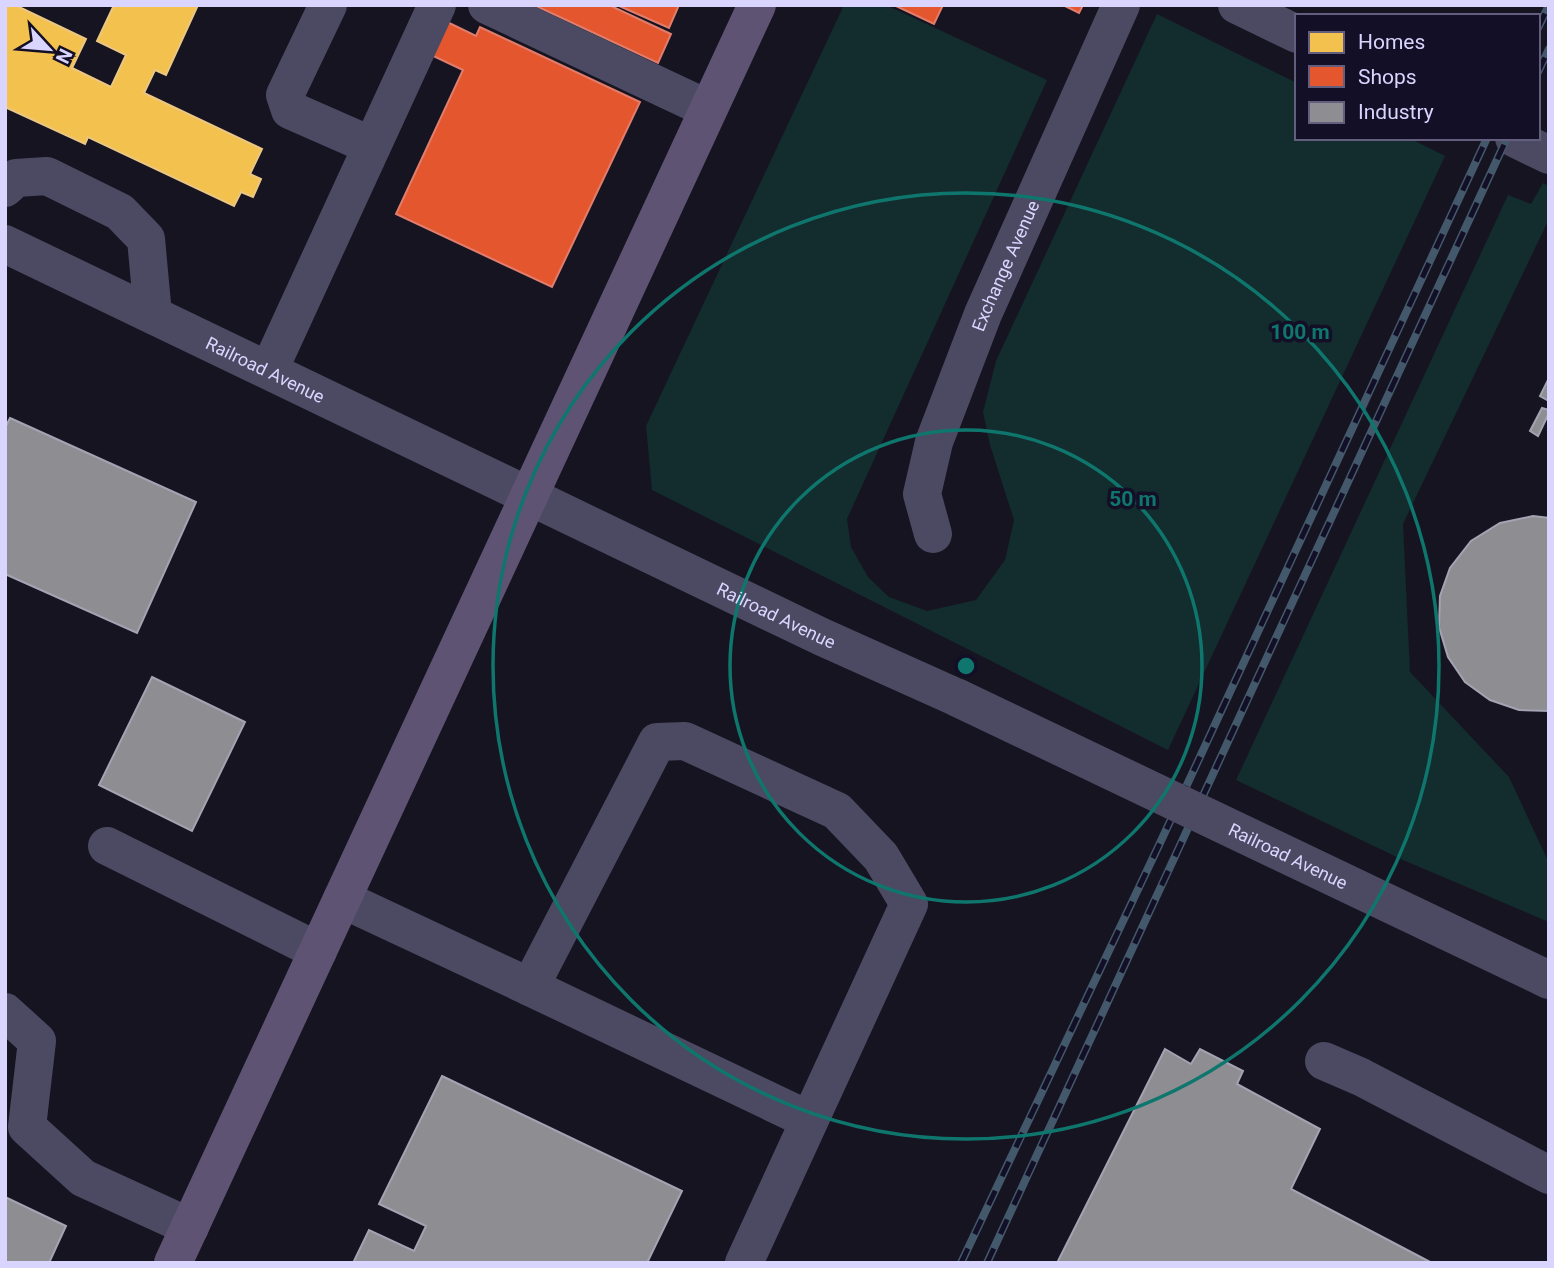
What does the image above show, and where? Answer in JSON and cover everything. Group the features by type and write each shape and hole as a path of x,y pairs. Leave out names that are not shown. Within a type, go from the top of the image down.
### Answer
{"main road":[{"path":"173,1263 757,5"}],"street":[{"path":"328,5 285,95 290,110 372,146"},
{"path":"269,370 437,5"},
{"path":"487,5 708,109"},
{"name":"Exchange Avenue","path":"933,534 922,494 934,442 983,314 1121,5"},
{"path":"1237,5 1295,33"},
{"path":"1518,140 1549,155"},
{"path":"5,188 16,178 47,176 121,212 146,239 153,315"},
{"name":"Railroad Avenue","path":"5,244 822,637 958,698 1549,980"},
{"path":"530,986 657,742 685,741 837,811 881,857 909,904 744,1263"},
{"path":"107,846 318,951"},
{"path":"342,899 809,1120"},
{"path":"5,1012 37,1041 27,1127 83,1178 190,1227"},
{"path":"1324,1060 1549,1175"}],"green space":[{"path":"844,5 886,5 1047,80 847,519 851,547 868,577 889,597 927,611 976,600 1005,560 1014,520 990,445 983,412 996,361 1157,14 1295,82 1295,140 1413,140 1445,156 1168,750 652,490 646,426"},
{"path":"1543,183 1549,186 1549,219 1403,524 1410,672 1509,777 1549,863 1549,922 1403,860 1236,780 1508,195 1531,204"}],"building: Homes":[{"path":"7,5 15,5 86,39 72,68 111,87 126,55 97,41 114,5 198,5 166,75 155,70 144,93 262,149 250,174 261,179 253,197 241,192 234,206 88,137 85,144 5,107"}],"building: Shops":[{"path":"534,5 609,5 671,34 658,63"},
{"path":"617,5 679,5 669,28"},
{"path":"894,5 943,5 934,24"},
{"path":"1063,5 1083,5 1079,13"},
{"path":"443,20 476,36 480,27 640,102 552,287 396,214 463,70 427,53"}],"building: Industry":[{"path":"1549,378 1549,401 1540,396"},
{"path":"1542,408 1549,410 1549,413 1538,436 1530,431"},
{"path":"10,418 196,502 137,633 5,574 5,428"},
{"path":"1533,516 1549,518 1549,711 1519,710 1490,700 1465,682 1448,657 1439,627 1440,596 1450,568 1471,541 1500,523"},
{"path":"152,677 245,722 192,831 99,785"},
{"path":"1165,1049 1191,1064 1200,1049 1243,1071 1237,1084 1320,1129 1291,1189 1432,1263 1057,1263"},
{"path":"442,1076 682,1191 647,1263 353,1263 369,1230 414,1251 426,1226 379,1204"},
{"path":"5,1197 66,1226 49,1263 5,1263"}],"railway":[{"path":"1540,24 1549,5"},
{"path":"1540,68 1549,49"},
{"path":"961,1263 1160,843 1486,140"},
{"path":"987,1263 1506,140"}]}
